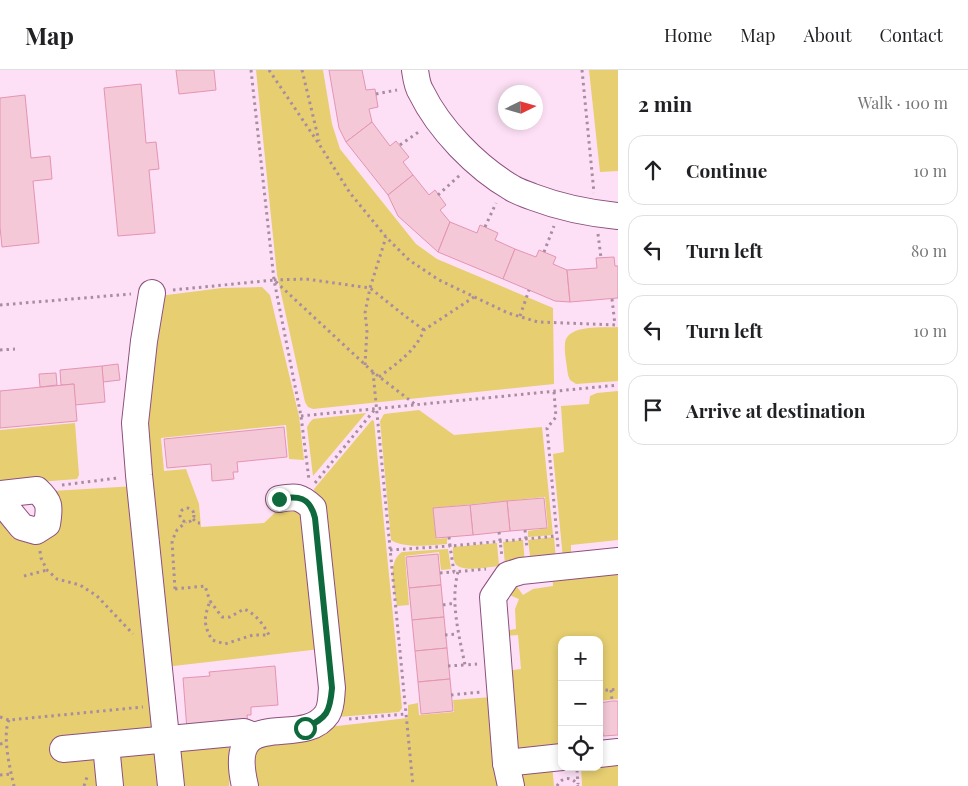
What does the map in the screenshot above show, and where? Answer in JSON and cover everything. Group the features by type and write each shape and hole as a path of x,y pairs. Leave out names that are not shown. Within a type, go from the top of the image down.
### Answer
{"street":[{"path":"415,70 420,91 446,130 475,160 505,184 512,189 561,206 607,215"},
{"path":"152,292 144,341 135,423 139,475 164,590 163,705 171,786"},
{"path":"0,494 37,490 46,498 50,508 47,524 36,531 22,527 0,500"},
{"path":"245,786 242,760 245,745 254,736 271,731 305,728 318,722 327,714 331,704 332,688 313,508 304,499 293,496 279,499"},
{"path":"558,758 509,774 493,597 505,572 618,561"},
{"path":"63,749 244,732 254,736"},
{"path":"106,745 110,786"},
{"path":"603,754 618,752"}],"path":[{"path":"252,70 274,280 302,416 310,489 376,408"},
{"path":"269,70 350,193 409,260 439,280 474,297 508,313 538,322 616,325 612,299"},
{"path":"302,70 319,144"},
{"path":"582,70 607,215 601,258"},
{"path":"438,195 475,160"},
{"path":"485,228 505,184"},
{"path":"544,252 561,206"},
{"path":"365,365 367,330 365,313 370,288 386,236"},
{"path":"0,305 274,280 306,279 370,288 424,330"},
{"path":"274,280 365,365 416,405"},
{"path":"520,316 529,290"},
{"path":"379,377 406,357 421,338 424,330 474,297"},
{"path":"0,350 15,348"},
{"path":"373,372 413,786"},
{"path":"302,416 618,385"},
{"path":"554,392 556,417 547,428 560,567"},
{"path":"37,490 139,475"},
{"path":"186,522 180,518 184,508 192,509 195,516 193,520"},
{"path":"200,523 193,520 186,522 177,530 172,541 164,590 205,586 210,601 222,617 230,617 244,609 252,612 264,625 269,635 253,634 225,644 212,640 205,627 205,614 210,601"},
{"path":"36,531 41,558 47,570 57,579 80,585 97,596 134,635"},
{"path":"440,573 505,572 499,532"},
{"path":"390,550 557,536"},
{"path":"449,537 456,572 454,588 458,634 465,665"},
{"path":"24,576 47,570"},
{"path":"443,605 455,603"},
{"path":"446,635 458,634"},
{"path":"448,666 498,662"},
{"path":"603,691 618,689"},
{"path":"451,695 501,690"},
{"path":"611,690 612,701"},
{"path":"0,717 9,720 163,705"},
{"path":"327,714 338,720 405,714"},
{"path":"9,720 6,725 6,743 14,786"},
{"path":"0,744 6,743"},
{"path":"577,771 578,786"},
{"path":"0,776 11,774"},
{"path":"557,786 562,780 567,778 572,779 578,786"}],"shaded area":[{"path":"256,70 323,70 332,124 340,149 416,244 437,259 553,308 554,384 313,409 308,407 305,402 277,275"},
{"path":"589,70 618,70 618,171 600,172"},
{"path":"262,287 270,295 299,416 304,460 289,459 286,425 161,438 164,471 186,469 199,504 201,527 264,523 280,508 307,510 320,649 156,668 161,735 103,741 106,786 0,786 0,515 24,535 52,491 136,486 143,404 159,296 222,288"},
{"path":"618,327 618,381 576,384 570,380 565,351 567,337 572,333 587,328"},
{"path":"618,391 618,540 571,545 571,558 563,559 553,454 564,452 561,406 589,404 590,396 597,393"},
{"path":"419,410 454,435 542,427 553,535 528,537 528,531 548,528 545,497 433,508 436,539 447,538 447,544 426,546 403,545 391,540 380,421 384,414"},
{"path":"366,413 313,476 307,427 310,422 313,419"},
{"path":"372,420 374,421 402,708 399,712 338,717 314,489"},
{"path":"75,423 79,475 77,479 0,485 0,430"},
{"path":"554,537 556,560 531,563 528,540"},
{"path":"523,540 525,564 505,565 503,542"},
{"path":"497,543 499,566 468,569 455,563 453,547"},
{"path":"448,549 451,569 441,570 439,552 405,556 409,605 397,606 393,569 397,557 402,552"},
{"path":"618,566 618,699 603,701 603,636 558,636 558,754 514,749 507,671 521,669 518,635 504,636 503,631 516,629 515,609 519,599 507,594 515,584 523,595 533,589 553,586 552,573"},
{"path":"492,697 500,786 252,786 255,752 263,742 328,721 337,726 408,718 408,705 418,703 419,715 454,712 453,700"},
{"path":"163,745 167,786 114,786 117,748"},
{"path":"173,745 229,746 231,761 229,786 175,786"},
{"path":"618,756 618,786 582,786 581,771 603,771 603,758"},
{"path":"552,765 554,786 519,786 524,768"}],"building":[{"path":"176,70 214,70 216,90 179,94"},
{"path":"329,70 362,70 366,90 375,89 378,107 369,109 372,122 346,142 339,128"},
{"path":"141,84 146,143 156,142 159,169 149,170 155,233 118,236 104,88"},
{"path":"25,95 31,158 50,156 52,179 33,181 39,243 2,247 0,227 0,98"},
{"path":"372,122 390,146 396,141 409,157 403,162 413,175 388,195 346,142"},
{"path":"413,175 429,195 435,190 446,205 440,210 450,222 438,252 398,216 388,195"},
{"path":"450,222 477,233 480,225 485,227 498,233 495,240 515,249 503,279 438,252"},
{"path":"515,249 536,257 539,250 556,257 553,264 567,270 570,302 555,301 503,279"},
{"path":"614,257 615,266 618,266 618,298 570,302 567,270 597,268 596,258"},
{"path":"118,364 120,380 103,382 102,366"},
{"path":"102,366 105,402 75,405 74,384 61,385 60,370"},
{"path":"56,373 57,385 40,387 39,374"},
{"path":"74,384 77,421 0,428 0,391"},
{"path":"284,427 287,457 237,462 238,472 233,472 234,479 212,481 211,464 167,468 164,439"},
{"path":"544,498 547,528 510,531 507,501"},
{"path":"507,501 510,531 473,535 470,505"},
{"path":"470,505 473,535 436,538 433,508"},
{"path":"438,554 441,585 409,588 406,557"},
{"path":"441,585 444,617 412,620 409,588"},
{"path":"444,617 447,648 415,651 412,620"},
{"path":"447,648 450,679 418,682 415,651"},
{"path":"275,666 278,705 251,707 251,715 247,715 248,725 187,730 183,678 210,676 209,672"},
{"path":"450,679 453,711 421,714 418,682"},
{"path":"618,701 618,735 603,736 603,702"}],"route":[{"path":"279,499 293,496 304,499 313,508 315,518 332,688 331,704 327,714 318,722 305,728"}]}
